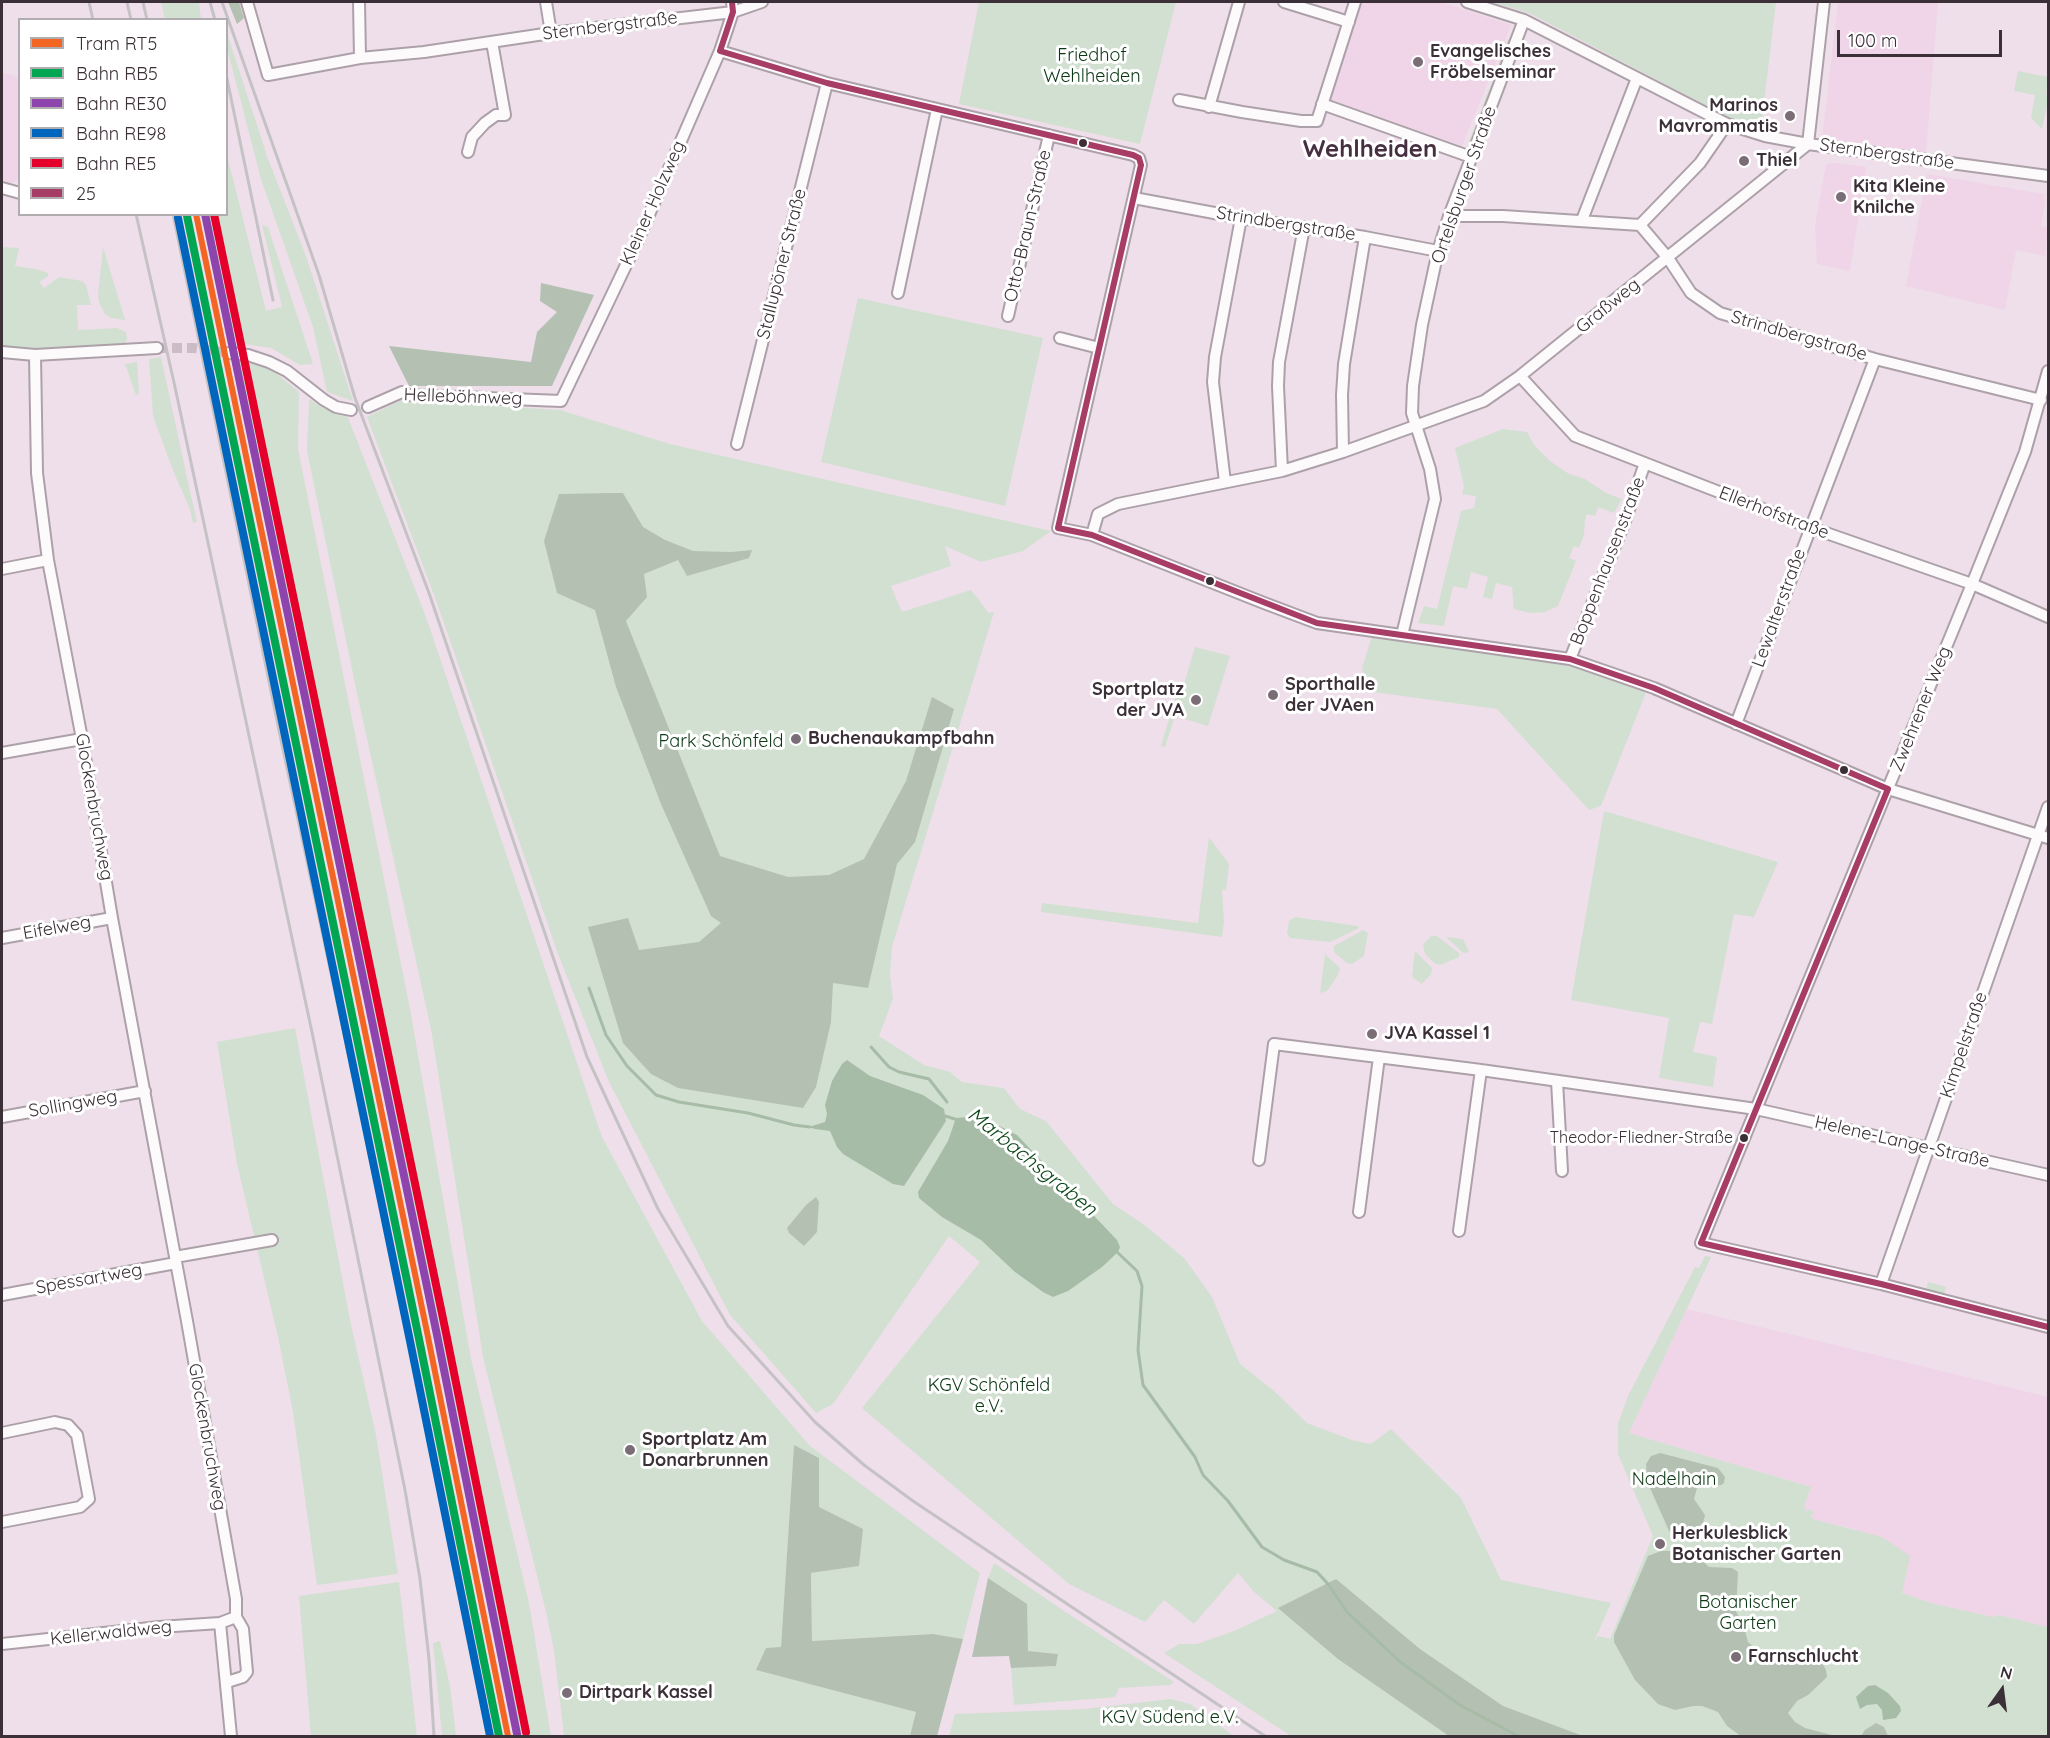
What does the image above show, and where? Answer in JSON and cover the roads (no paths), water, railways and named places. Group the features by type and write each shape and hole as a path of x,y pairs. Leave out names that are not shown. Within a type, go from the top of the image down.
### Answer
{"street":[{"name":"Sternbergstraße","path":"247,2 268,75 360,58 424,52 762,2"},
{"path":"359,2 360,58"},
{"path":"546,2 551,33"},
{"path":"1209,107 1239,2"},
{"path":"1284,2 1348,22"},
{"path":"1179,100 1209,107 1301,121 1317,121 1355,2"},
{"name":"Sternbergstraße","path":"1467,2 1524,20 1727,124 1765,136 1808,144 2049,176"},
{"path":"1808,144 1824,2"},
{"name":"Kleiner Holzweg","path":"561,401 638,240 720,51 733,7"},
{"name":"Ortelsburger Straße","path":"1402,635 1435,499 1430,469 1412,412 1413,386 1422,325 1438,251 1449,216 1524,20"},
{"path":"468,152 472,137 485,123 496,115 505,115 492,42"},
{"path":"720,51 827,83 1133,155 1139,159 1142,165 1058,528 1092,535 1317,622 1570,659 1654,688 1888,789 2043,836"},
{"path":"1582,220 1637,78"},
{"name":"Stallupöner Straße","path":"737,444 827,83"},
{"path":"1322,104 1471,157"},
{"path":"898,293 938,109"},
{"path":"1449,216 1503,216 1640,225 1700,163 1727,124"},
{"name":"Otto-Braun-Straße","path":"1008,316 1049,135"},
{"name":"Graßweg","path":"1092,535 1098,514 1118,504 1282,471 1343,452 1484,401 1520,376 1808,144"},
{"path":"2,188 17,190"},
{"name":"Strindbergstraße","path":"1134,198 1438,251"},
{"path":"1225,482 1213,382 1215,357 1241,218"},
{"name":"Strindbergstraße","path":"1640,225 1668,258 1691,293 1720,313 1875,358 2041,399"},
{"path":"1282,471 1279,362 1304,227"},
{"path":"1343,452 1341,395 1344,364 1365,237"},
{"path":"1060,338 1099,348"},
{"path":"2,352 35,355 157,348"},
{"path":"229,353 248,355 269,362 287,371 324,400 336,407 351,410"},
{"name":"Glockenbruchweg","path":"35,355 38,473 48,560 176,1260 234,1588 236,1617 243,1629 247,1672 243,1677 227,1682"},
{"name":"Lewalterstraße","path":"1736,724 1875,358"},
{"name":"Zwehrener Weg","path":"1881,1284 1701,1243 2025,452 2049,371"},
{"name":"Ellerhofstraße","path":"1520,376 1575,436 1809,527 1972,584 2049,617"},
{"name":"Helleböhnweg","path":"368,406 402,392 409,395 561,401"},
{"name":"Boppenhausenstraße","path":"1570,659 1625,521 1645,463"},
{"path":"2,569 48,560"},
{"path":"2,753 82,739"},
{"name":"Kimpelstraße","path":"1881,1284 1928,1148 2043,836 2049,807"},
{"name":"Eifelweg","path":"2,938 112,918"},
{"path":"1259,1160 1274,1044 1481,1070 1756,1109"},
{"path":"1359,1212 1379,1057"},
{"path":"1459,1231 1481,1070"},
{"path":"1557,1081 1562,1172"},
{"name":"Sollingweg","path":"2,1117 145,1091"},
{"name":"Helene-Lange-Straße","path":"1756,1109 2049,1175"},
{"path":"176,1260 272,1240"},
{"name":"Spessartweg","path":"2,1295 176,1260"},
{"path":"1881,1284 2049,1327"},
{"path":"2,1432 55,1422 68,1425 77,1436 89,1499 80,1508 2,1522"},
{"path":"231,1737 220,1623 236,1617"},
{"name":"Kellerwaldweg","path":"2,1644 159,1627 220,1623"}],"water":[{"path":"847,1060 870,1076 923,1095 944,1109 946,1121 904,1186 893,1184 843,1154 830,1131 809,1127 825,1122 827,1114 825,1105 832,1081"},
{"path":"980,1116 1017,1135 1117,1240 1120,1247 1118,1252 1102,1267 1068,1291 1053,1297 1043,1292 1015,1272 981,1240 942,1217 919,1198 918,1192 948,1141 956,1118"},
{"path":"1875,1685 1888,1693 1900,1706 1901,1711 1896,1718 1883,1720 1882,1710 1877,1704 1867,1705 1860,1709 1856,1697 1868,1686"}],"waterway":[{"name":"Marbachsgraben","path":"589,988 606,1035 627,1066 656,1095 679,1102 748,1113 810,1127"},
{"path":"871,1047 889,1067 899,1072 929,1079 947,1102"},
{"name":"Marbachsgraben","path":"942,1115 958,1120"},
{"path":"1116,1251 1137,1271 1142,1286 1138,1350 1143,1385 1195,1457 1203,1475 1228,1501 1262,1547 1284,1560 1317,1572 1347,1612 1399,1661 1460,1705 1518,1736"}],"tunnel":[{"path":"157,348 194,348 229,353"}],"railway":[{"path":"89,2 93,18"},
{"path":"127,2 131,18"},
{"path":"143,2 147,18"},
{"path":"210,2 214,18"},
{"path":"222,2 228,18"},
{"path":"228,19 319,275 355,398 429,593 587,1057 658,1209 728,1326 815,1422 864,1465 913,1501 1265,1736"},
{"path":"228,84 273,300"},
{"path":"136,216 313,1037 405,1490 420,1579 429,1659 434,1736"},
{"path":"173,216 281,740 408,1333 490,1736"}],"tram line":[{"name":"RT5","path":"196,216 508,1736"}],"rail line":[{"name":"RB5","path":"187,216 499,1736"},
{"name":"RE30","path":"205,216 437,1335 517,1734"},
{"name":"RE5","path":"214,216 446,1333 526,1732"},
{"name":"RE98","path":"178,218 490,1736"}],"place":[{"name":"Evangelisches Fröbelseminar","path":"1418,62"},
{"name":"Marinos Mavrommatis","path":"1790,116"},
{"name":"Thiel","path":"1744,161"},
{"name":"Kita Kleine Knilche","path":"1841,197"},
{"name":"Sporthalle der JVAen","path":"1273,695"},
{"name":"Sportplatz der JVA","path":"1196,700"},
{"name":"Buchenaukampfbahn","path":"796,739"},
{"name":"JVA Kassel 1","path":"1372,1034"},
{"name":"Theodor-Fliedner-Straße","path":"1744,1138"},
{"name":"Sportplatz Am Donarbrunnen","path":"630,1450"},
{"name":"Herkulesblick Botanischer Garten","path":"1660,1544"},
{"name":"Farnschlucht","path":"1736,1657"},
{"name":"Dirtpark Kassel","path":"567,1693"}],"district":[{"name":"Wehlheiden","path":"1370,150"}],"park label":[{"name":"Friedhof Wehlheiden","path":"1092,66"},
{"name":"Park Schönfeld","path":"721,742"},
{"name":"KGV Schönfeld e.V.","path":"989,1396"},
{"name":"Nadelhain","path":"1674,1480"},
{"name":"Botanischer Garten","path":"1748,1613"},
{"name":"KGV Südend e.V.","path":"1170,1718"}]}
